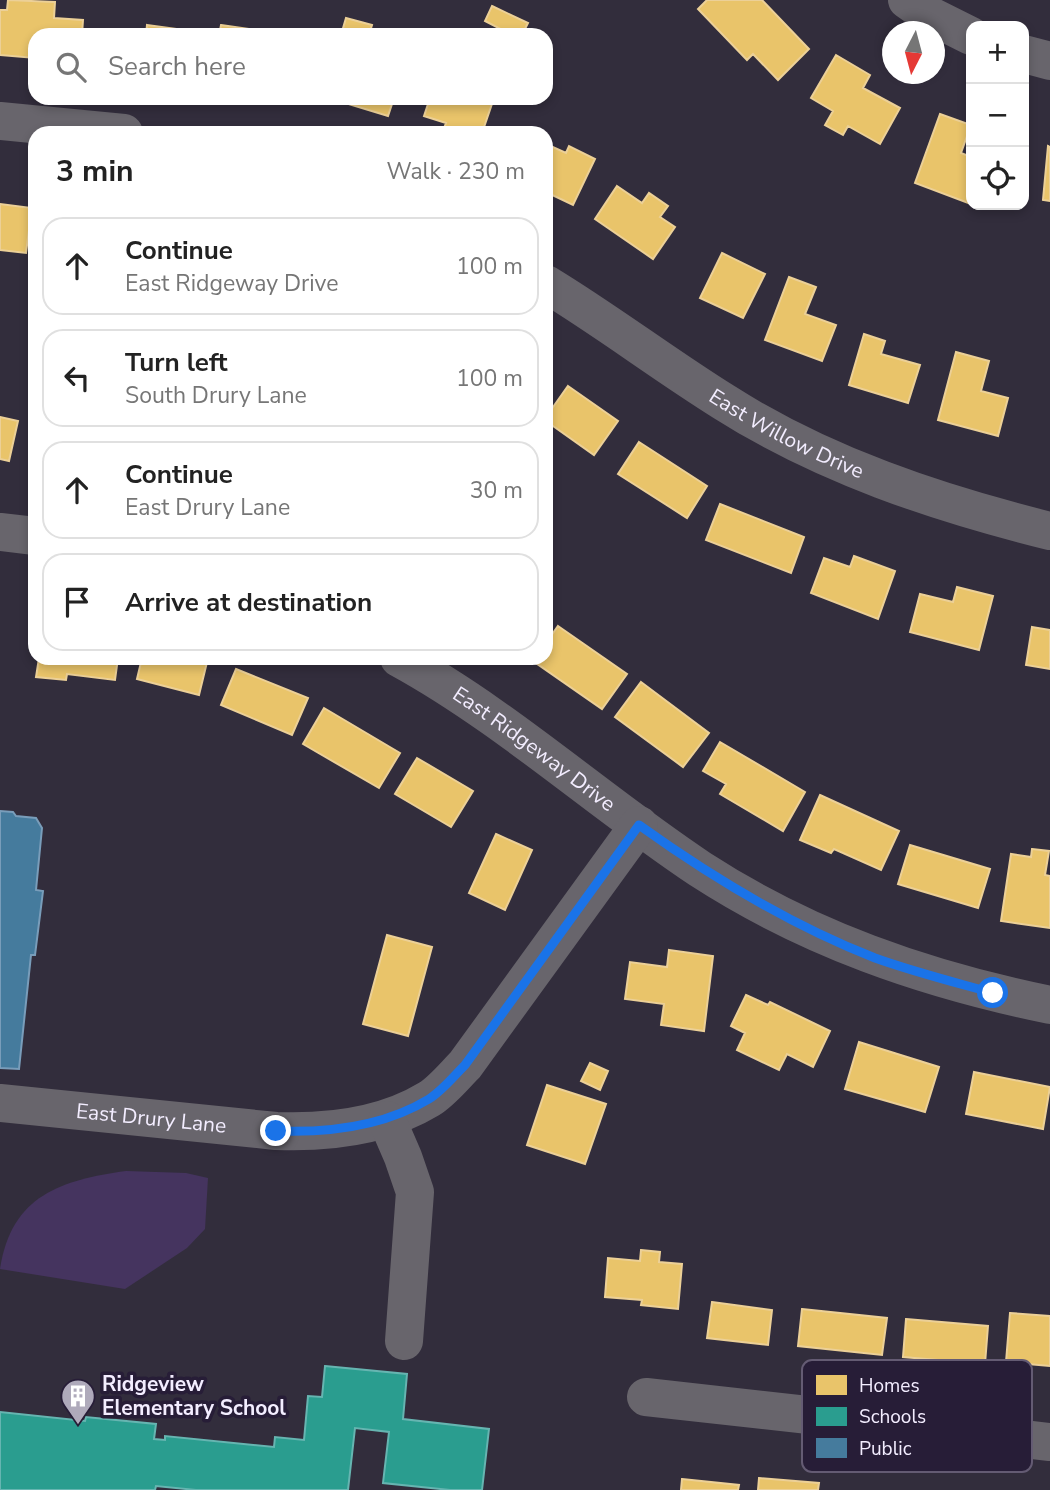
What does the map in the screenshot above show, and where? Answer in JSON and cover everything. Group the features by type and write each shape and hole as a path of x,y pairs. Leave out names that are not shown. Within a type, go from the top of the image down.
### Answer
{"street":[{"path":"907,0 927,15 966,34"},
{"path":"1029,55 1050,61"},
{"path":"0,121 52,126"},
{"name":"East Willow Drive","path":"553,289 725,403 801,444 881,480 974,512 1050,531"},
{"path":"0,532 28,535"},
{"name":"East Ridgeway Drive","path":"410,665 480,710 701,869 790,920 875,958 969,987 1050,1005"},
{"name":"East Drury Lane","path":"0,1103 317,1133 387,1119 431,1098 465,1065 639,825"},
{"path":"387,1119 415,1192 404,1341"},
{"path":"646,1397 802,1414"},
{"path":"1032,1440 1050,1442"}],"shaded area":[{"path":"126,1171 186,1173 208,1178 205,1229 187,1248 125,1289 0,1269 6,1244 15,1224 28,1208 43,1196 61,1186"}],"building: Homes":[{"path":"8,0 55,2 54,18 83,20 82,28 28,28 28,57 0,55 0,10 7,10"},
{"path":"707,0 762,0 809,49 778,80 753,54 747,60 698,9"},
{"path":"492,6 528,23 526,28 498,28 485,21"},
{"path":"346,18 372,25 371,28 343,28"},
{"path":"147,25 170,28 147,28"},
{"path":"221,25 242,28 220,28"},
{"path":"836,55 870,75 863,88 900,108 880,144 848,126 843,135 825,125 833,111 811,98"},
{"path":"352,105 392,105 388,116"},
{"path":"428,105 492,105 484,126 445,126 446,123 424,116"},
{"path":"940,114 966,123 966,139 961,153 966,155 966,202 915,183"},
{"path":"569,146 595,159 573,205 553,195 553,147 566,153"},
{"path":"1048,146 1050,147 1050,201 1043,200"},
{"path":"617,186 642,203 649,193 668,206 660,217 675,227 653,259 595,219"},
{"path":"0,204 28,208 26,253 0,250"},
{"path":"722,253 765,274 743,318 700,298"},
{"path":"789,277 816,287 805,314 836,325 822,361 765,340"},
{"path":"864,334 885,341 881,354 920,365 908,403 849,385"},
{"path":"956,352 989,361 981,391 1008,398 998,436 938,420"},
{"path":"568,386 618,421 594,455 553,426 553,407"},
{"path":"0,417 18,421 9,461 0,459"},
{"path":"639,442 707,486 687,518 618,474"},
{"path":"720,504 804,537 791,573 706,540"},
{"path":"854,556 895,571 878,619 811,593 824,558 850,567"},
{"path":"957,587 993,596 979,650 910,632 920,594 953,602"},
{"path":"558,626 627,674 602,709 539,665 553,665 553,633"},
{"path":"1032,627 1050,630 1050,669 1026,665"},
{"path":"38,665 117,665 115,680 67,674 66,680 36,677"},
{"path":"140,665 206,665 199,695 137,679"},
{"path":"236,669 308,698 292,735 221,705"},
{"path":"641,682 709,733 683,767 615,717"},
{"path":"324,708 400,753 379,788 303,744"},
{"path":"720,742 805,792 783,831 720,794 726,784 703,771"},
{"path":"417,758 473,791 451,827 395,794"},
{"path":"820,795 899,831 881,870 834,849 831,853 800,840"},
{"path":"496,834 532,850 505,910 469,893"},
{"path":"910,845 990,869 978,908 898,884"},
{"path":"1032,849 1049,851 1045,875 1050,876 1050,928 1001,921 1011,854 1031,857"},
{"path":"387,935 432,947 408,1036 363,1024"},
{"path":"669,950 713,956 704,1031 661,1025 664,1004 625,999 630,962 667,967"},
{"path":"746,995 768,1005 770,1002 830,1031 813,1067 787,1054 779,1070 737,1050 745,1033 731,1026"},
{"path":"859,1042 939,1067 925,1112 845,1089"},
{"path":"590,1063 608,1071 600,1090 581,1081"},
{"path":"974,1072 1050,1087 1043,1129 966,1114"},
{"path":"547,1085 606,1104 585,1164 527,1145"},
{"path":"641,1250 660,1252 659,1262 682,1264 678,1309 641,1305 642,1300 605,1297 608,1258 640,1261"},
{"path":"712,1302 772,1310 768,1345 707,1338"},
{"path":"802,1309 887,1318 882,1355 798,1346"},
{"path":"1010,1313 1050,1316 1050,1366 1032,1364 1032,1360 1006,1360"},
{"path":"906,1319 988,1326 985,1360 903,1357"},
{"path":"759,1478 819,1483 818,1490 758,1490"},
{"path":"682,1479 739,1485 738,1490 681,1490"}],"building: Schools":[{"name":"Ridgeview Elementary School","path":"325,1366 407,1374 403,1419 489,1429 482,1490 450,1490 383,1483 389,1432 355,1428 348,1490 196,1490 156,1486 155,1490 0,1490 0,1412 85,1421 86,1417 156,1424 154,1439 165,1440 165,1436 274,1447 275,1437 304,1440 308,1396 322,1397"}],"building: Public":[{"path":"0,811 36,818 42,828 36,890 43,891 35,955 31,955 19,1069 0,1068"}],"place":[{"name":"Ridgeview Elementary School","path":"78,1426"}],"route":[{"path":"276,1131 317,1133 387,1119 431,1098 465,1065 639,825 701,869 790,920 875,958 993,993"}]}
